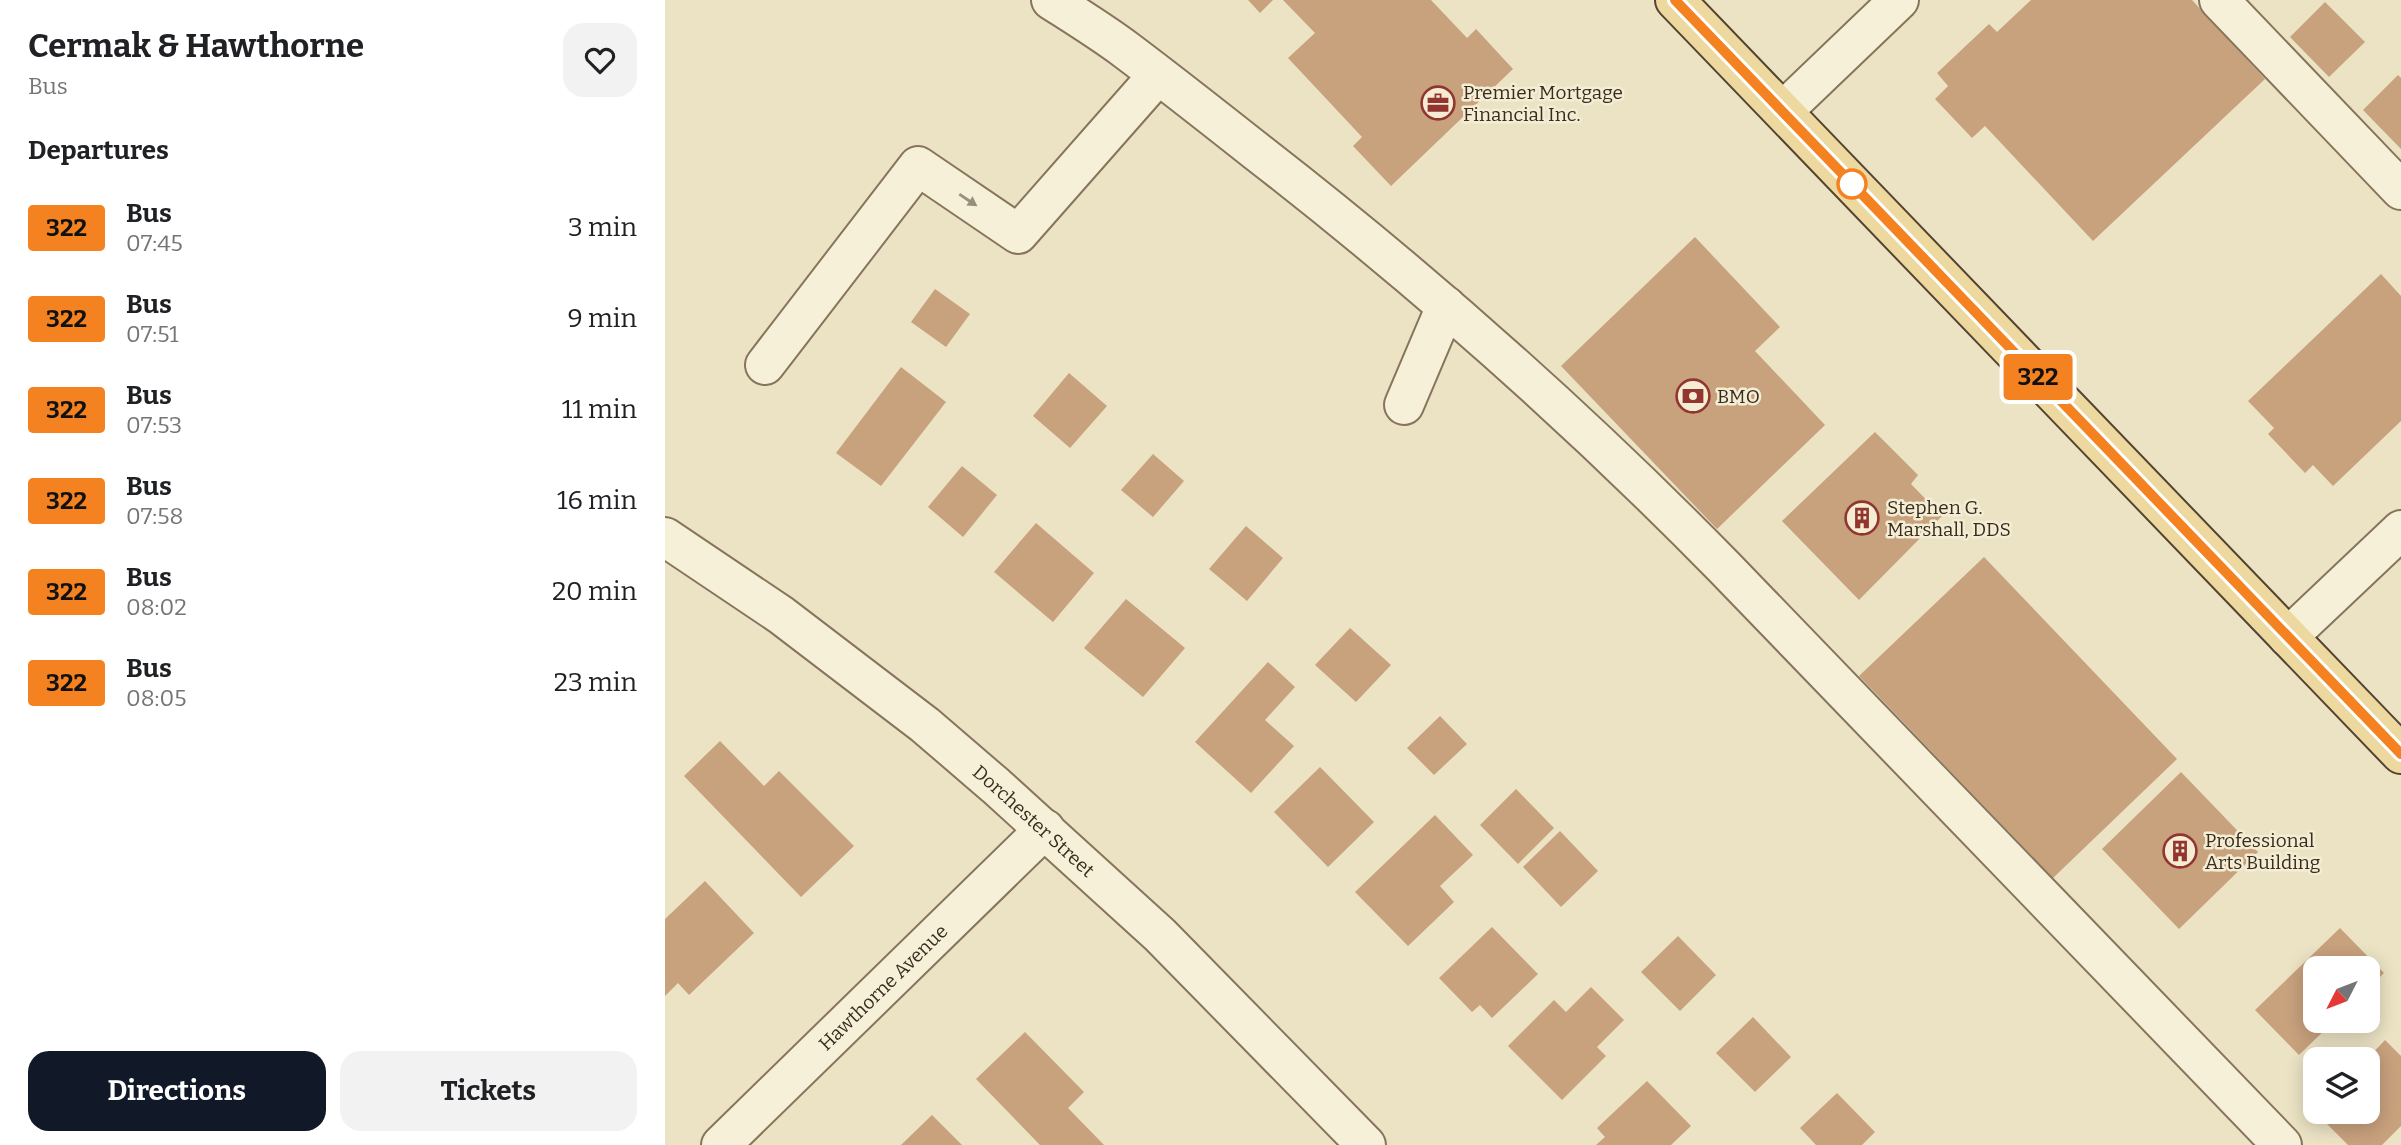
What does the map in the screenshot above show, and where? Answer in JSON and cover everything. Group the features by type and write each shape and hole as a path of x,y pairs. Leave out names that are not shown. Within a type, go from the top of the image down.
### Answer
{"main road":[{"path":"1675,0 2401,754"}],"street":[{"path":"1051,0 1125,48 1309,192 1446,306 1658,499 2282,1145"},
{"path":"1783,111 1899,0"},
{"path":"2219,0 2401,190"},
{"path":"765,365 918,166 1018,234 1158,75"},
{"path":"1404,405 1446,306"},
{"path":"2288,638 2401,530"},
{"name":"Dorchester Street","path":"665,537 781,615 925,725 1045,829 1160,935 1366,1145"},
{"name":"Hawthorne Avenue","path":"721,1145 1045,829"}],"building":[{"path":"1248,0 1273,0 1260,13"},
{"path":"1283,0 1431,0 1467,38 1476,29 1513,69 1391,186 1353,146 1362,137 1288,58 1315,33"},
{"path":"2031,0 2192,0 2265,79 2093,241 1985,126 1972,138 1935,99 1948,86 1937,73 1989,24 1997,32"},
{"path":"2325,2 2365,42 2329,77 2290,37"},
{"path":"2398,75 2401,78 2401,149 2363,110"},
{"name":"BMO","path":"1695,237 1780,327 1755,351 1825,425 1717,529 1561,366"},
{"path":"2381,274 2401,296 2401,421 2333,486 2313,465 2305,473 2268,434 2274,428 2248,401"},
{"path":"935,289 970,314 946,347 911,322"},
{"path":"901,367 946,402 881,486 836,453"},
{"path":"1069,373 1107,406 1070,448 1033,416"},
{"name":"Stephen G. Marshall, DDS","path":"1875,432 1918,475 1911,484 1942,516 1859,600 1782,521"},
{"path":"1153,454 1184,481 1153,517 1121,490"},
{"path":"962,466 997,495 963,537 928,507"},
{"path":"1036,523 1094,573 1053,622 994,572"},
{"path":"1246,526 1283,558 1247,601 1209,569"},
{"path":"1984,557 2177,759 2053,878 1859,676"},
{"path":"1126,599 1185,648 1143,697 1084,648"},
{"path":"1350,628 1391,665 1356,702 1315,665"},
{"path":"1268,662 1295,687 1265,720 1294,746 1251,793 1195,742"},
{"path":"1440,716 1467,744 1434,775 1407,748"},
{"path":"720,741 764,786 779,771 854,846 801,897 684,776"},
{"path":"1320,767 1374,822 1328,867 1274,812"},
{"name":"Professional Arts Building","path":"2181,772 2258,852 2179,929 2102,849"},
{"path":"1516,789 1554,828 1518,864 1480,825"},
{"path":"1435,815 1473,855 1440,886 1454,902 1408,946 1355,892"},
{"path":"1560,831 1598,871 1561,907 1523,867"},
{"path":"705,881 754,933 689,995 678,983 665,996 665,919"},
{"path":"1492,927 1538,974 1492,1018 1480,1005 1472,1012 1439,978"},
{"path":"2340,928 2367,956 2311,956"},
{"path":"1678,936 1716,975 1680,1011 1641,972"},
{"path":"2303,964 2303,1033 2322,1033 2307,1047 2303,1047 2299,1055 2255,1010"},
{"path":"1591,987 1624,1020 1597,1047 1606,1056 1562,1100 1508,1046 1554,1000 1566,1012"},
{"path":"1753,1017 1791,1057 1755,1092 1716,1053"},
{"path":"1025,1032 1084,1092 1068,1108 1104,1145 1040,1145 976,1079"},
{"path":"2385,1040 2401,1056 2401,1126 2382,1145 2348,1145 2327,1124 2380,1124 2378,1047"},
{"path":"1647,1081 1691,1126 1671,1145 1596,1145 1605,1137 1597,1128"},
{"path":"1837,1093 1875,1132 1862,1145 1816,1145 1800,1128"},
{"path":"932,1115 962,1145 901,1145"}],"bus line":[{"name":"322","path":"1675,0 2401,754"}],"place":[{"name":"Premier Mortgage Financial Inc.","path":"1438,103"},
{"name":"BMO","path":"1693,396"},
{"name":"Stephen G. Marshall, DDS","path":"1862,518"},
{"name":"Professional Arts Building","path":"2180,851"}]}
